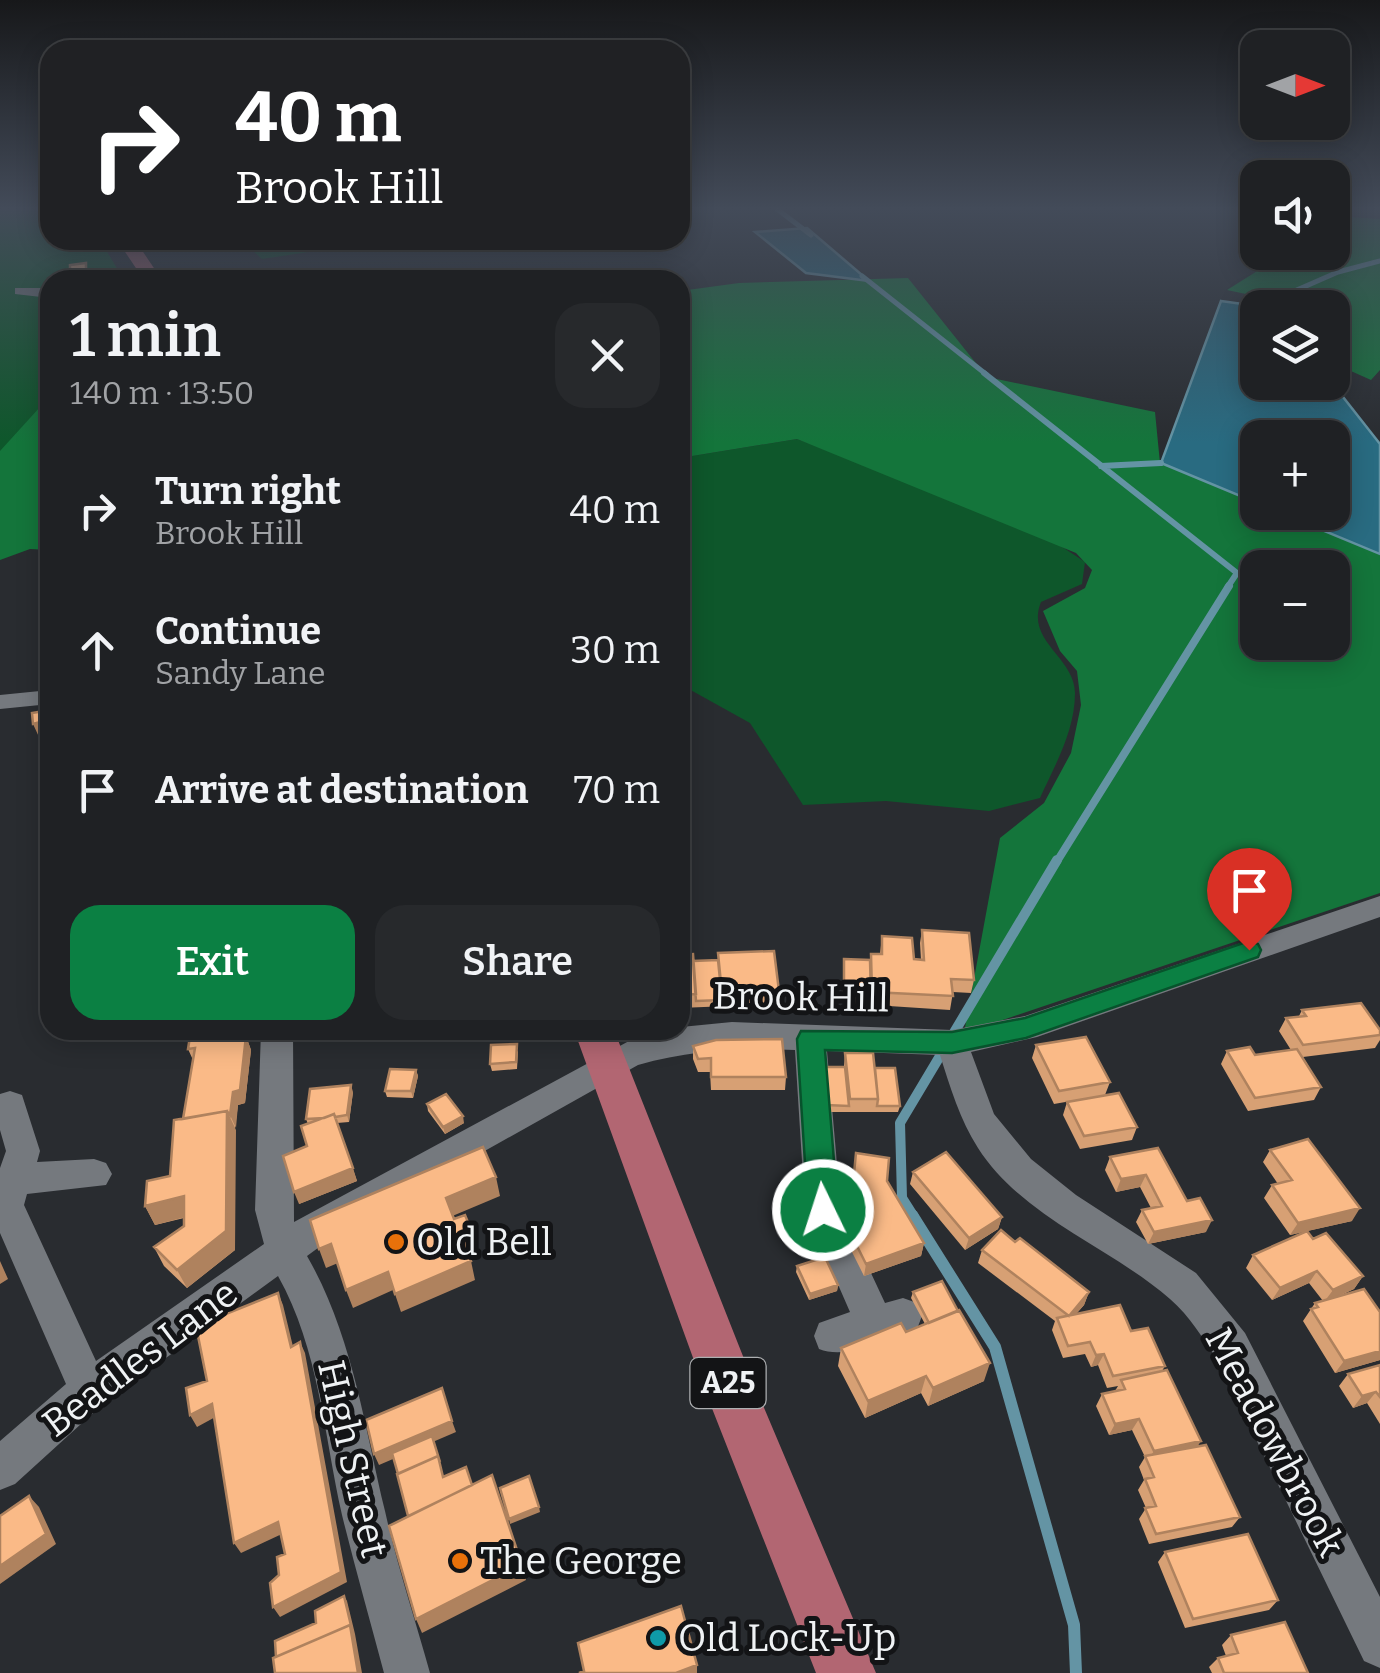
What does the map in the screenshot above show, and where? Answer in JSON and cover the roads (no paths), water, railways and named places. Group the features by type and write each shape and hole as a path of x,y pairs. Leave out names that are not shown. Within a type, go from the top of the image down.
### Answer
{"main road":[{"name":"A25","path":"605,1056 730,1388 846,1673"}],"street":[{"path":"20,290 40,292"},
{"path":"0,702 40,697"},
{"name":"Brook Hill","path":"690,1040 706,1036 938,1042 1026,1028 1380,906"},
{"path":"810,1039 823,1210 889,1320 834,1336"},
{"name":"High Street","path":"277,1040 273,1210 284,1252 313,1302 336,1380 364,1515 408,1673"},
{"name":"Brook Hill","path":"284,1252 324,1222 629,1054 689,1040"},
{"name":"Meadowbrook","path":"938,1042 996,1146 1041,1192 1180,1284 1214,1321 1231,1346 1380,1645"},
{"path":"10,1104 23,1151 6,1205 88,1390"},
{"path":"14,1179 94,1174"},
{"name":"Beadles Lane","path":"0,1469 88,1390 284,1252"}],"water":[{"path":"1221,301 1240,304 1240,400 1345,400 1380,444 1380,554 1322,530 1350,530 1350,420 1240,420 1240,496 1161,463"}],"waterway":[{"path":"876,287 987,375"},
{"path":"1297,290 1304,287"},
{"path":"984,373 1102,466"},
{"path":"1102,466 1161,463"},
{"path":"1102,466 1237,573 1227,588"},
{"path":"1056,863 1229,586"},
{"path":"914,1217 902,1198 900,1123 1057,860"},
{"path":"912,1215 995,1347 1074,1625 1076,1673"}],"place":[{"name":"Old Bell","path":"396,1242"},
{"name":"The George","path":"460,1561"},
{"name":"Old Lock-Up","path":"658,1638"}]}
